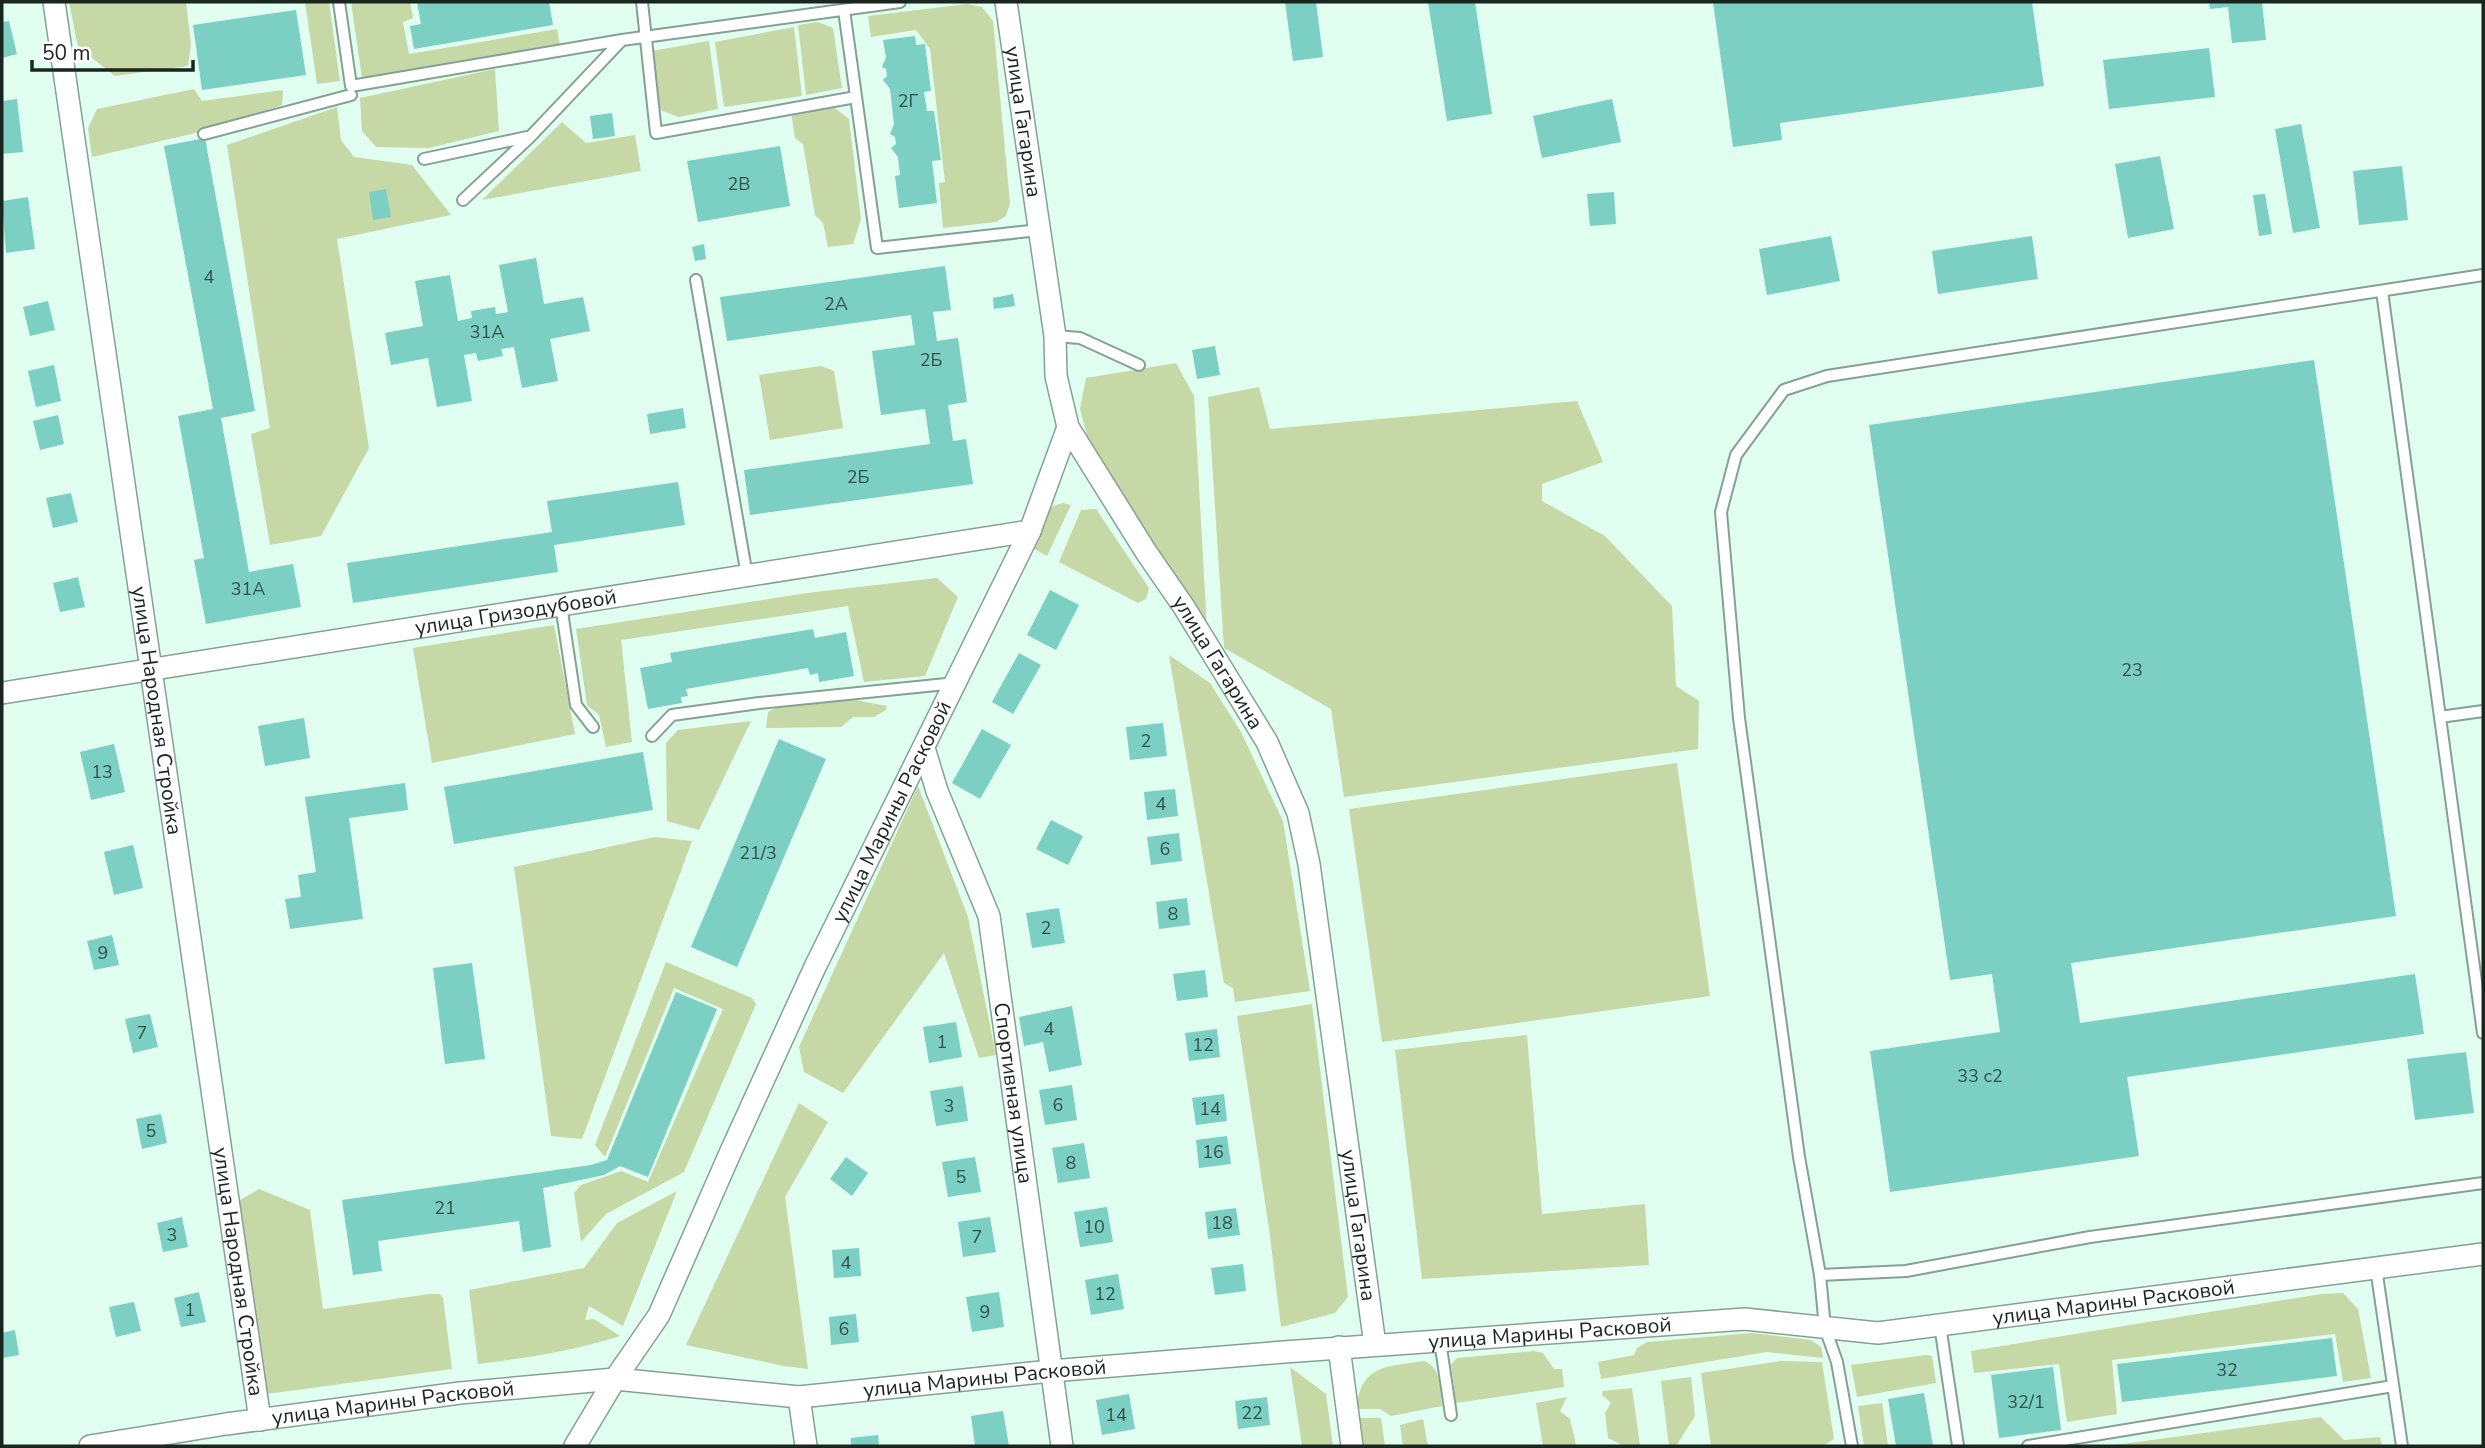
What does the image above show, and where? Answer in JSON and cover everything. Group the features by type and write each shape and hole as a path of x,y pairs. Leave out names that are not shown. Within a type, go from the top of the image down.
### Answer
{"street":[{"name":"улица Народная Стройка","path":"54,2 260,1420"},
{"name":"улица Гагарина","path":"1006,2 1055,336 1056,376 1068,427 1267,742 1298,813 1308,864 1375,1345"},
{"name":"улица Марины Расковой","path":"575,1446 615,1379 659,1315 815,967 1030,531 1068,427"},
{"name":"улица Гризодубовой","path":"2,693 1030,531"},
{"name":"Спортивная улица","path":"925,748 937,792 989,916 1062,1446"},
{"name":"улица Марины Расковой","path":"90,1446 460,1393 615,1379 799,1397 1051,1371 1339,1347 1745,1319 1878,1333 2483,1254"},
{"path":"1339,1347 1352,1446"},
{"path":"799,1397 806,1446"}],"lane":[{"path":"338,2 351,86 645,36 900,2"},
{"path":"642,2 656,133 856,97"},
{"path":"844,10 877,248 1040,230"},
{"path":"463,200 530,137 622,40"},
{"path":"205,134 351,96"},
{"path":"424,159 530,137"},
{"path":"1852,1446 1837,1362 1825,1328 1820,1275 1799,1157 1739,718 1721,512 1736,455 1784,390 1827,376 2483,275"},
{"path":"696,280 747,576"},
{"path":"2382,291 2440,717 2478,950 2483,1033"},
{"path":"1055,336 1080,338 1139,365"},
{"path":"562,605 576,705 593,727"},
{"path":"652,736 672,715 759,703 956,683"},
{"path":"2440,717 2483,711"},
{"path":"1820,1275 1906,1271 2090,1237 2483,1183"},
{"path":"2376,1268 2402,1446"},
{"path":"1940,1325 1958,1446"},
{"path":"1440,1341 1451,1415"},
{"path":"2028,1446 2393,1387"}],"green space":[{"path":"69,2 186,2 191,44 188,66 115,76 78,47"},
{"path":"305,2 329,2 340,81 317,84"},
{"path":"351,2 410,2 413,18 403,22 409,54 557,29 560,45 362,78"},
{"path":"967,4 982,7 993,21 1010,203 1006,216 996,222 943,228 939,183 945,182 930,49 916,30 871,37 868,16"},
{"path":"818,22 833,28 842,88 806,95 798,25"},
{"path":"794,27 802,96 724,107 715,42"},
{"path":"709,41 718,109 679,117 660,110 649,58 651,51"},
{"path":"495,69 499,131 429,148 376,147 362,131 360,98"},
{"path":"194,89 202,101 283,90 282,105 213,129 92,157 88,128 97,109"},
{"path":"337,107 341,140 354,157 412,165 451,215 337,239 369,448 321,536 270,545 251,434 270,428 227,145"},
{"path":"835,108 849,119 861,219 853,244 828,247 823,223 815,215 803,144 795,138 791,113"},
{"path":"562,122 586,143 635,135 641,171 482,200"},
{"path":"1176,363 1194,396 1207,629 1088,439 1080,409 1086,378"},
{"path":"821,366 834,371 843,428 770,440 759,375"},
{"path":"1259,387 1270,429 1577,401 1603,462 1542,484 1542,501 1605,536 1672,606 1676,686 1699,701 1698,749 1344,797 1331,709 1224,648 1208,397"},
{"path":"1055,505 1071,505 1047,556 1029,546 1044,514"},
{"path":"1096,509 1149,588 1146,599 1138,603 1059,562 1081,510"},
{"path":"937,578 958,597 925,676 864,682 848,606 621,640 632,742 606,747 599,715 587,705 576,629 807,593"},
{"path":"554,625 575,734 432,763 413,648"},
{"path":"1169,655 1210,683 1241,732 1283,821 1310,991 1235,1002 1233,988 1224,983"},
{"path":"850,699 887,706 886,710 874,717 853,717 841,727 766,728 768,712 775,708"},
{"path":"751,721 699,830 667,821 666,743 678,730"},
{"path":"1677,763 1710,996 1382,1042 1349,809"},
{"path":"918,786 968,917 996,1055 979,1058 944,953 843,1093 804,1072 799,1047"},
{"path":"655,837 692,841 582,1139 551,1136 514,867"},
{"path":"666,962 752,998 756,1004 684,1172 606,1214 581,1242 574,1193 581,1185 621,1171 648,1182 723,1009 674,988 605,1157 595,1145"},
{"path":"1312,1004 1348,1297 1335,1313 1281,1327 1237,1016"},
{"path":"1527,1035 1542,1214 1645,1204 1649,1265 1422,1279 1395,1050"},
{"path":"799,1103 828,1122 785,1197 808,1369 686,1345"},
{"path":"259,1189 310,1210 323,1309 440,1294 443,1298 452,1369 267,1394 235,1203"},
{"path":"677,1191 623,1326 589,1306 585,1320 594,1319 620,1336 550,1353 478,1364 469,1290 584,1268 617,1223"},
{"path":"2343,1293 2358,1309 2371,1378 2343,1382 2335,1334 2112,1360 2117,1414 2067,1422 2059,1364 1974,1373 1971,1351 2321,1294"},
{"path":"1752,1333 1811,1340 1821,1347 1823,1358 1767,1352 1601,1379 1598,1362 1634,1355 1637,1348 1647,1342"},
{"path":"1534,1351 1543,1353 1554,1369 1562,1369 1564,1387 1456,1403 1451,1365 1457,1358"},
{"path":"1932,1356 1936,1383 1857,1397 1851,1365"},
{"path":"1424,1361 1430,1364 1437,1374 1442,1406 1391,1416 1380,1409 1356,1409 1364,1383 1378,1370"},
{"path":"1782,1361 1822,1362 1834,1439 1823,1446 1711,1446 1701,1373"},
{"path":"1290,1367 1326,1394 1333,1446 1302,1446"},
{"path":"1691,1377 1695,1416 1676,1446 1669,1446 1661,1381"},
{"path":"1632,1388 1640,1446 1624,1446 1608,1438 1605,1413 1611,1403 1602,1395 1603,1391"},
{"path":"1567,1397 1560,1411 1570,1419 1576,1445 1543,1446 1536,1403"},
{"path":"1882,1403 1888,1446 1864,1446 1858,1406"},
{"path":"2321,1417 2344,1440 2380,1437 2382,1446 2108,1446"},
{"path":"1360,1418 1381,1418 1385,1446 1364,1446"},
{"path":"1423,1419 1428,1446 1403,1446 1400,1425"}],"building":[{"path":"417,2 549,2 553,25 414,49 410,26 421,24"},
{"path":"1285,2 1316,2 1323,57 1293,61"},
{"path":"1428,2 1475,2 1492,114 1447,121"},
{"path":"1713,2 2032,2 2044,86 1780,123 1782,140 1733,147"},
{"path":"2209,2 2262,2 2266,40 2232,43 2228,7 2210,9"},
{"path":"296,10 306,75 202,90 193,25"},
{"path":"9,21 17,54 2,58 2,22"},
{"path":"915,36 916,45 925,44 931,91 924,92 927,111 934,111 941,160 932,161 937,203 899,208 895,176 900,175 898,157 891,148 896,144 895,137 890,134 894,124 890,89 883,80 887,76 886,69 882,67 886,57 883,40"},
{"path":"2209,48 2215,97 2109,109 2103,60"},
{"path":"17,99 23,152 2,154 2,101"},
{"path":"1612,99 1621,142 1542,158 1533,116"},
{"path":"612,113 615,136 593,139 590,116"},
{"path":"2301,124 2320,228 2293,233 2275,129"},
{"path":"205,138 255,411 221,418 249,572 293,564 301,607 206,624 194,560 204,558 178,416 213,409 164,146"},
{"path":"780,146 790,206 698,222 687,161"},
{"path":"2160,156 2174,229 2128,238 2115,164"},
{"path":"2402,166 2408,220 2359,225 2353,171"},
{"path":"386,189 391,217 373,220 369,192"},
{"path":"1614,192 1616,224 1590,226 1587,194"},
{"path":"2265,194 2272,234 2259,236 2253,195"},
{"path":"28,197 35,249 6,253 2,201"},
{"path":"1831,236 1840,281 1767,295 1759,249"},
{"path":"2032,236 2038,279 1938,294 1932,251"},
{"path":"704,244 706,259 695,261 692,247"},
{"path":"536,258 544,304 583,297 590,331 550,339 558,381 522,388 514,347 501,349 503,356 478,361 476,353 464,355 472,401 437,407 428,358 391,365 385,333 423,326 415,281 450,275 458,321 472,318 471,311 495,307 496,314 508,312 499,265"},
{"path":"945,266 951,310 933,312 937,341 958,338 967,402 948,405 953,441 966,439 973,484 750,515 744,470 930,444 925,409 881,415 872,351 915,345 911,315 727,341 720,297"},
{"path":"1013,294 1015,306 994,309 993,298"},
{"path":"48,301 55,330 30,336 23,307"},
{"path":"1215,346 1220,375 1197,379 1192,350"},
{"path":"2314,360 2396,916 2071,963 2080,1023 2415,974 2424,1034 2127,1077 2139,1156 1890,1192 1870,1051 2000,1032 1992,974 1950,980 1869,425"},
{"path":"54,365 61,401 36,407 28,371"},
{"path":"683,408 686,428 650,434 647,414"},
{"path":"58,415 64,444 40,450 33,421"},
{"path":"678,482 685,525 554,545 558,572 353,603 347,563 552,532 547,501"},
{"path":"71,493 78,522 53,528 46,498"},
{"path":"78,577 85,607 60,612 53,583"},
{"path":"1050,590 1079,605 1056,650 1027,635"},
{"path":"813,629 815,638 846,632 854,676 819,682 818,673 810,675 808,668 686,689 688,696 681,697 682,703 648,709 640,668 672,662 670,653"},
{"path":"1019,653 1041,665 1013,714 992,702"},
{"path":"304,718 310,758 265,766 258,726"},
{"path":"1163,723 1167,756 1130,760 1126,727"},
{"path":"982,729 1011,745 980,799 952,783"},
{"path":"779,739 826,759 737,967 691,947"},
{"path":"114,744 125,792 91,800 80,752"},
{"path":"643,752 653,810 454,844 444,787"},
{"path":"405,783 408,810 349,818 363,919 290,929 285,899 301,897 298,875 316,872 305,797"},
{"path":"1175,789 1178,816 1147,820 1144,792"},
{"path":"1051,820 1083,836 1068,865 1036,849"},
{"path":"1179,833 1182,861 1151,865 1147,837"},
{"path":"133,845 143,888 114,895 104,852"},
{"path":"1187,898 1190,925 1159,929 1156,902"},
{"path":"1059,908 1065,943 1032,948 1026,913"},
{"path":"112,935 119,965 94,970 87,941"},
{"path":"472,963 485,1059 445,1064 433,968"},
{"path":"1205,970 1208,997 1177,1001 1173,974"},
{"path":"676,992 717,1009 648,1177 620,1166 604,1175 543,1188 551,1247 523,1252 519,1221 378,1241 382,1271 353,1275 342,1200 591,1165 607,1160"},
{"path":"1072,1006 1082,1065 1049,1072 1043,1042 1024,1046 1019,1017"},
{"path":"150,1014 158,1047 133,1053 125,1019"},
{"path":"956,1022 962,1057 929,1063 923,1027"},
{"path":"1217,1029 1220,1057 1189,1061 1185,1033"},
{"path":"2466,1052 2474,1113 2415,1120 2407,1059"},
{"path":"1072,1085 1077,1120 1045,1125 1039,1090"},
{"path":"963,1086 968,1121 936,1126 930,1091"},
{"path":"1224,1094 1227,1121 1196,1125 1192,1098"},
{"path":"161,1114 167,1143 142,1149 136,1119"},
{"path":"1227,1136 1231,1164 1199,1168 1196,1140"},
{"path":"1084,1143 1090,1178 1058,1183 1052,1148"},
{"path":"846,1157 868,1173 852,1196 830,1179"},
{"path":"975,1157 981,1192 948,1197 942,1162"},
{"path":"1107,1207 1113,1242 1080,1247 1074,1212"},
{"path":"1236,1208 1240,1235 1208,1239 1205,1212"},
{"path":"182,1217 188,1247 163,1252 157,1223"},
{"path":"990,1217 996,1252 963,1257 958,1222"},
{"path":"859,1248 861,1276 834,1278 832,1250"},
{"path":"1243,1264 1246,1291 1215,1295 1211,1268"},
{"path":"1118,1274 1124,1309 1091,1315 1085,1280"},
{"path":"199,1292 206,1322 181,1327 174,1298"},
{"path":"999,1292 1004,1327 972,1332 966,1297"},
{"path":"134,1302 141,1331 116,1337 109,1307"},
{"path":"856,1314 859,1342 831,1345 829,1317"},
{"path":"15,1330 19,1355 2,1358 2,1333"},
{"path":"2332,1338 2337,1376 2122,1402 2117,1364"},
{"path":"2053,1367 2061,1430 1999,1438 1991,1375"},
{"path":"1924,1393 1933,1446 1896,1446 1888,1399"},
{"path":"1129,1394 1135,1429 1102,1435 1096,1400"},
{"path":"1267,1397 1270,1425 1238,1429 1235,1401"},
{"path":"1003,1411 1009,1446 975,1446 971,1416"},
{"path":"878,1435 879,1446 851,1446 851,1438"}]}
